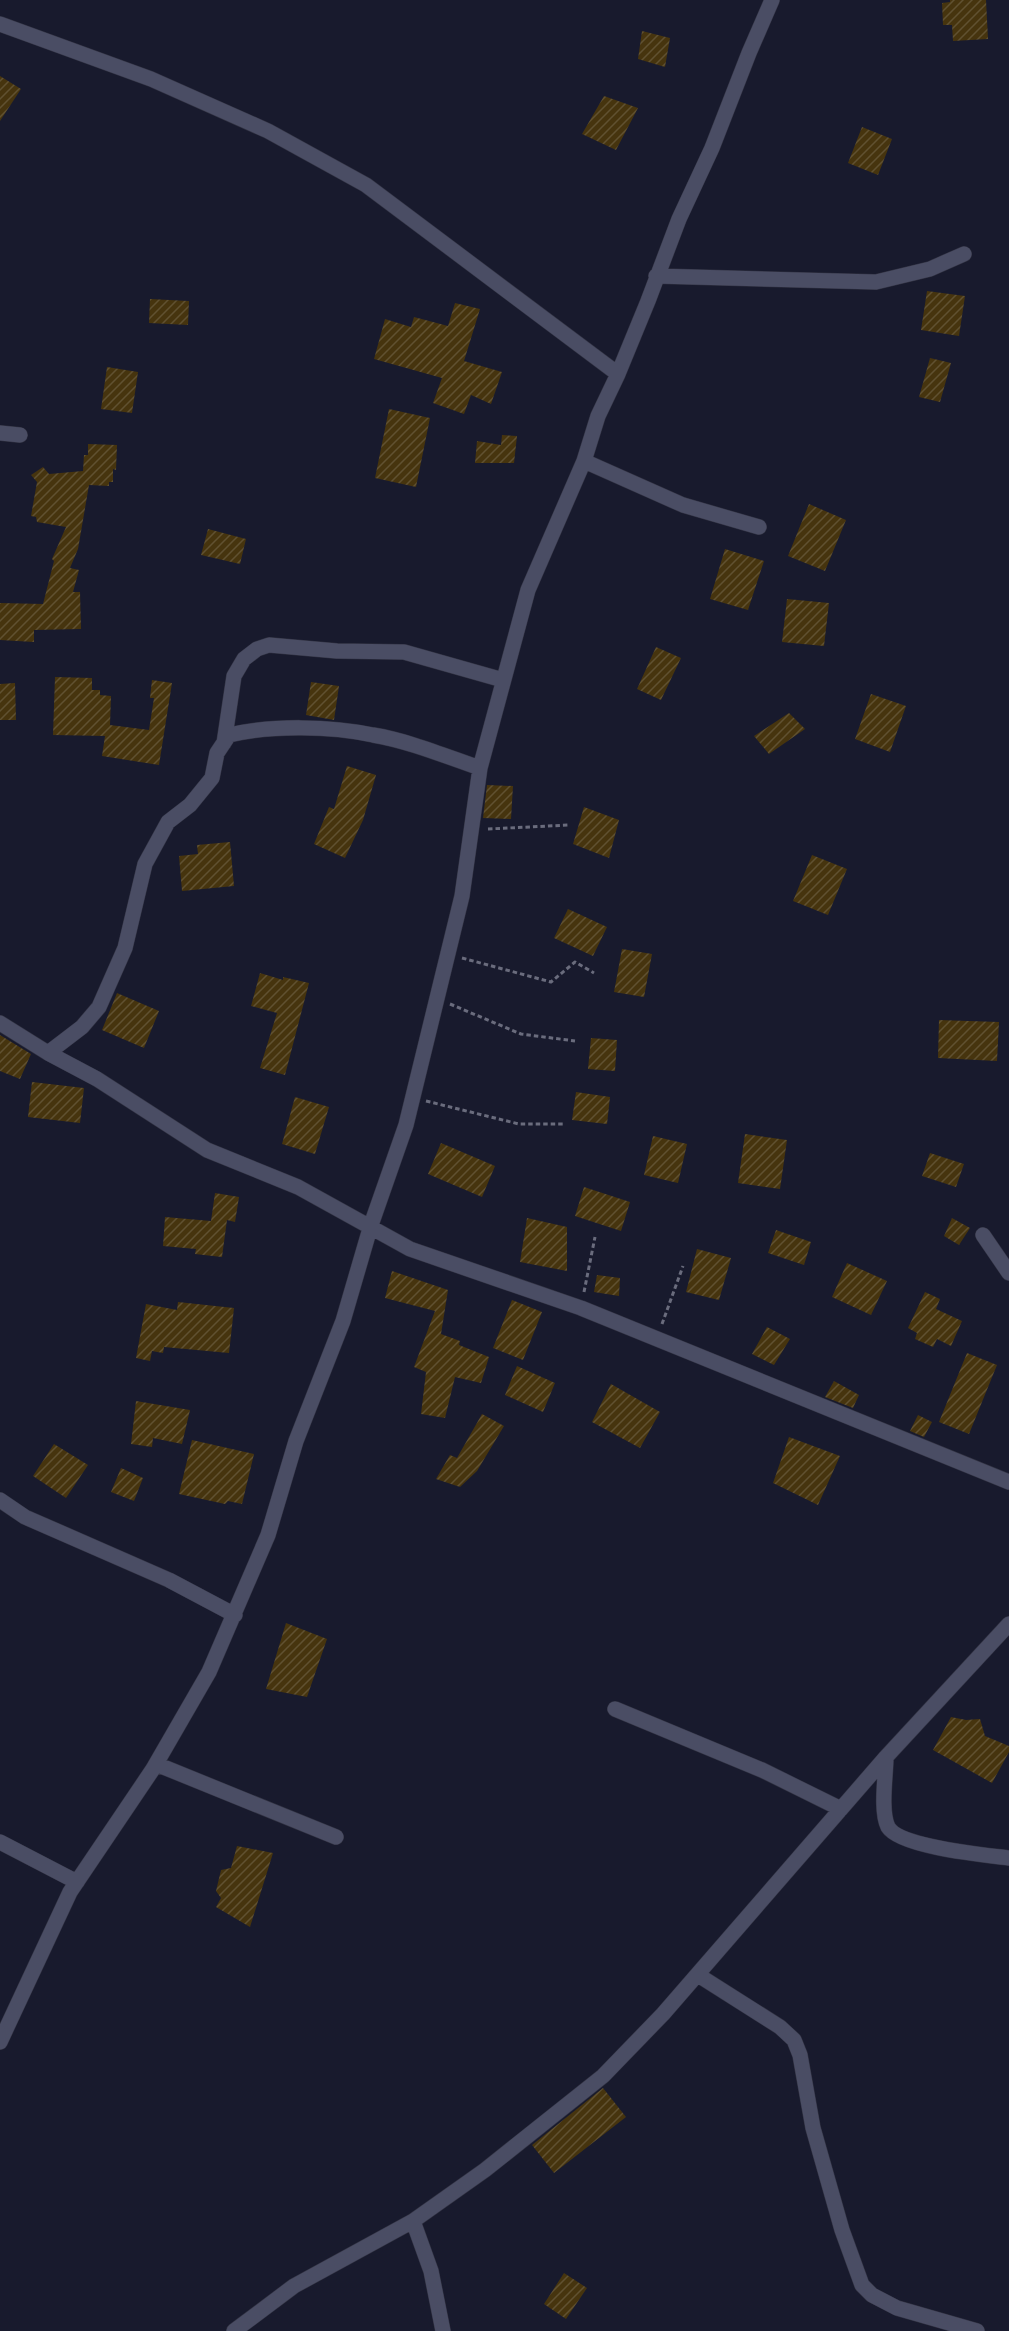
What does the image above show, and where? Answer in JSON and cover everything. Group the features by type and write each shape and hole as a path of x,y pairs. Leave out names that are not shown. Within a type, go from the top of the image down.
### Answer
{"street":[{"path":"0,2042 70,1892 156,1764 209,1672 236,1615 268,1535 296,1441 343,1321 371,1225 406,1125 462,896 480,768 528,590 584,461 598,416 618,374 656,276 772,0"},
{"path":"0,24 151,79 268,131 366,185 618,374"},
{"path":"656,276 876,282 930,269 964,254"},
{"path":"0,433 20,435"},
{"path":"584,461 683,505 759,527"},
{"path":"224,743 234,676 244,659 257,649 269,645 337,651 404,652 503,680"},
{"path":"48,1053 82,1027 99,1007 125,948 145,864 168,822 189,805 212,778 217,753 229,735 254,729 318,729 372,734 480,768"},
{"path":"0,1023 48,1053 97,1079 207,1150 298,1187 410,1248 581,1308 1009,1482"},
{"path":"983,1235 1009,1273"},
{"path":"0,1500 25,1517 169,1580 236,1615"},
{"path":"234,2331 294,2286 413,2221 484,2170 603,2076 698,1975 886,1757 1009,1624"},
{"path":"615,1708 762,1770 841,1809"},
{"path":"886,1757 884,1812 888,1827 896,1834 915,1842 970,1854 1009,1858"},
{"path":"156,1764 336,1837"},
{"path":"0,1842 77,1882"},
{"path":"698,1975 780,2027 794,2040 800,2055 813,2128 842,2230 862,2285 872,2295 897,2308 976,2331"},
{"path":"413,2221 431,2271 443,2331"}],"path":[{"path":"471,829 568,825"},
{"path":"448,954 551,982 575,962 594,972"},
{"path":"438,998 521,1034 575,1041"},
{"path":"413,1097 519,1124 563,1124"},
{"path":"581,1308 595,1237"},
{"path":"657,1339 683,1266"}],"building":[{"path":"950,0 986,0 988,39 953,41 952,25 943,25 942,3 950,2"},
{"path":"642,31 670,38 665,67 638,59"},
{"path":"0,76 21,89 0,121"},
{"path":"604,96 638,108 616,150 582,134"},
{"path":"862,127 892,139 878,175 848,163"},
{"path":"927,291 965,296 959,336 921,330"},
{"path":"150,299 189,301 188,325 149,323"},
{"path":"455,303 480,309 464,361 502,372 491,404 471,395 464,414 433,403 442,378 374,359 385,319 411,327 414,317 448,326"},
{"path":"930,358 951,363 940,402 919,397"},
{"path":"107,367 138,372 132,413 101,409"},
{"path":"389,409 430,418 416,487 375,478"},
{"path":"502,435 517,436 514,463 475,463 477,441 501,445"},
{"path":"88,444 117,445 113,482 109,482 109,486 89,485 78,549 70,568 79,570 73,592 80,592 81,629 34,630 34,642 0,640 0,603 43,604 54,561 52,559 66,527 37,522 36,517 31,516 37,482 31,475 43,467 49,474 83,471 84,455 88,455"},
{"path":"809,504 846,520 825,571 788,556"},
{"path":"208,529 246,539 240,564 201,555"},
{"path":"725,549 764,561 748,610 710,599"},
{"path":"787,599 829,603 824,646 782,642"},
{"path":"656,647 681,658 661,700 637,689"},
{"path":"55,677 92,678 92,690 100,690 100,695 111,696 110,725 149,730 154,698 150,698 152,680 172,683 159,765 102,756 105,736 53,735"},
{"path":"311,682 339,686 334,720 306,715"},
{"path":"15,683 16,720 0,720 0,684"},
{"path":"871,694 906,706 890,752 855,739"},
{"path":"789,713 805,729 769,754 754,736"},
{"path":"347,766 376,775 363,820 345,858 314,844 329,807 334,809"},
{"path":"487,785 513,786 511,819 483,818"},
{"path":"584,807 619,820 609,858 573,844"},
{"path":"230,842 234,886 182,891 179,856 198,854 197,845"},
{"path":"812,855 847,869 828,915 793,901"},
{"path":"568,909 607,927 593,956 554,938"},
{"path":"622,949 652,954 644,997 614,992"},
{"path":"260,973 283,980 283,977 309,983 285,1075 260,1068 277,1013 251,1006"},
{"path":"117,993 159,1011 144,1048 102,1030"},
{"path":"939,1020 999,1022 997,1061 938,1058"},
{"path":"0,1035 31,1054 20,1079 0,1071"},
{"path":"591,1038 617,1040 615,1071 588,1069"},
{"path":"32,1082 84,1088 80,1123 28,1117"},
{"path":"576,1092 610,1097 607,1124 572,1120"},
{"path":"295,1097 329,1107 315,1154 282,1144"},
{"path":"745,1134 787,1140 780,1189 738,1183"},
{"path":"653,1136 687,1144 678,1183 644,1175"},
{"path":"441,1143 495,1166 482,1197 428,1174"},
{"path":"930,1153 964,1164 956,1187 922,1176"},
{"path":"584,1187 630,1202 621,1231 575,1216"},
{"path":"215,1193 239,1197 235,1222 227,1220 222,1257 195,1254 196,1249 163,1246 165,1217 211,1221"},
{"path":"527,1218 567,1227 567,1271 520,1262"},
{"path":"952,1218 970,1228 959,1245 944,1236"},
{"path":"776,1230 811,1242 804,1265 768,1253"},
{"path":"697,1249 731,1258 719,1300 686,1292"},
{"path":"847,1263 887,1281 871,1315 832,1297"},
{"path":"392,1271 448,1290 441,1334 460,1341 459,1345 489,1357 481,1383 455,1377 445,1418 421,1414 426,1372 414,1367 435,1311 385,1298"},
{"path":"597,1275 620,1278 619,1296 594,1292"},
{"path":"925,1292 940,1299 936,1309 962,1321 951,1346 937,1339 933,1347 915,1339 917,1333 908,1328"},
{"path":"512,1300 542,1312 523,1360 493,1348"},
{"path":"178,1302 234,1308 229,1353 164,1347 163,1353 152,1351 150,1361 136,1358 146,1304 177,1310"},
{"path":"767,1327 790,1339 774,1365 752,1354"},
{"path":"967,1353 997,1365 969,1434 939,1422"},
{"path":"517,1366 555,1383 543,1412 505,1395"},
{"path":"834,1381 859,1395 853,1408 825,1397"},
{"path":"611,1384 660,1412 640,1448 592,1422"},
{"path":"136,1401 190,1410 182,1444 153,1438 152,1447 131,1444"},
{"path":"482,1414 504,1426 477,1471 460,1487 436,1479 450,1455 457,1458"},
{"path":"918,1415 932,1422 924,1437 910,1431"},
{"path":"789,1437 840,1456 818,1505 773,1483"},
{"path":"192,1440 254,1454 242,1504 228,1501 225,1504 179,1494"},
{"path":"54,1444 88,1465 66,1498 33,1476"},
{"path":"121,1468 143,1478 134,1501 111,1492"},
{"path":"286,1623 327,1639 307,1697 266,1689"},
{"path":"951,1717 966,1720 980,1719 985,1736 1009,1746 1009,1752 992,1783 933,1750"},
{"path":"237,1846 273,1853 250,1927 216,1907 221,1898 216,1891 221,1870 231,1868"},
{"path":"603,2088 626,2117 554,2173 532,2145"},
{"path":"564,2273 587,2288 566,2319 544,2304"}]}
